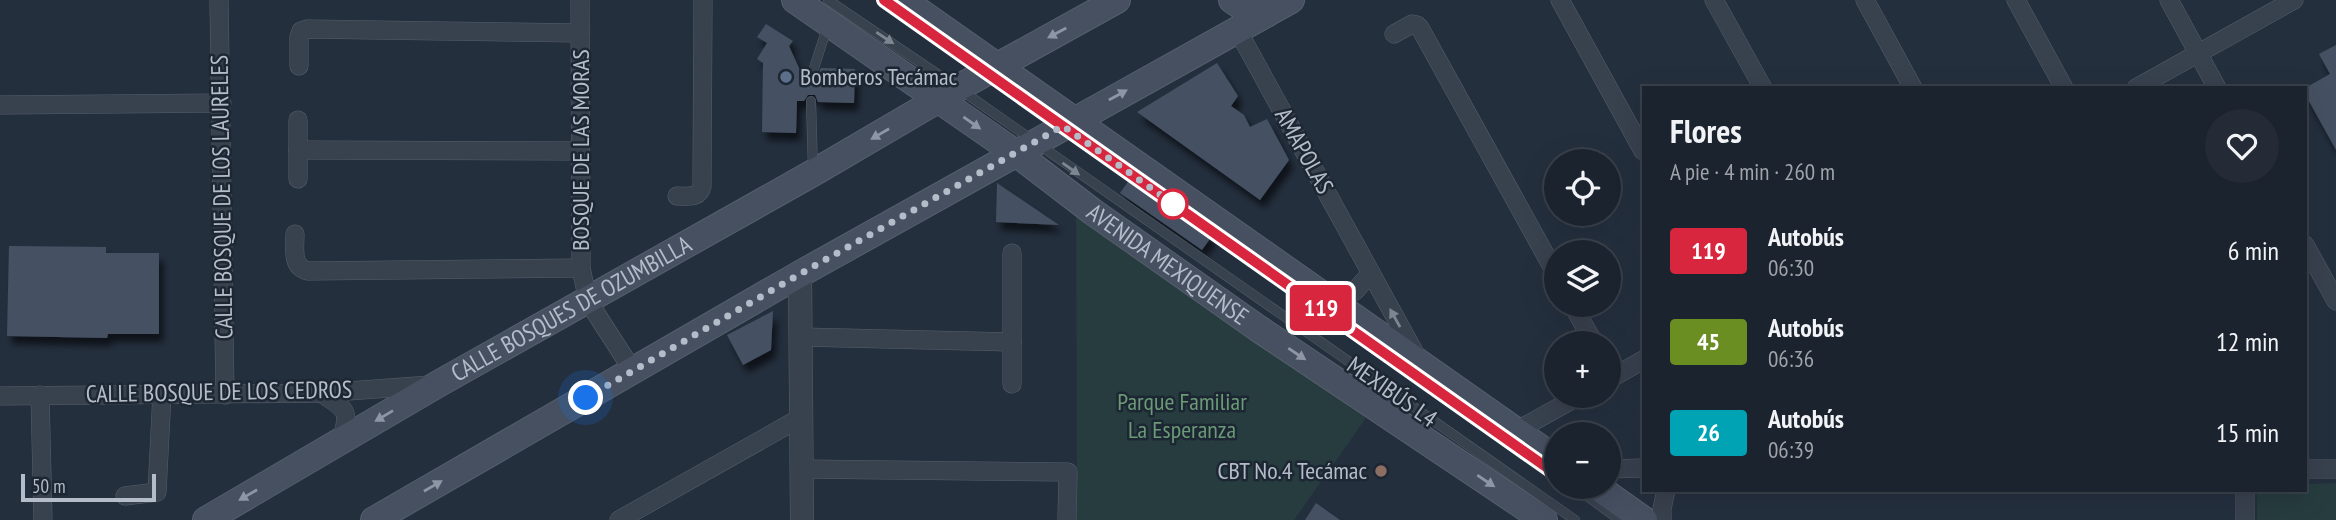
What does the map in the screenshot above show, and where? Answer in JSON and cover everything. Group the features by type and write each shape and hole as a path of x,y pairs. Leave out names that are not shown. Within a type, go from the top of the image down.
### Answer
{"main road":[{"name":"AVENIDA MEXIQUENSE","path":"795,0 828,11 1026,148 1093,212 1535,517"},
{"name":"CALLE BOSQUES DE OZUMBILLA","path":"206,520 438,384 813,173 992,68 1117,0"},
{"path":"1232,0 1248,11 1266,14"},
{"path":"374,520 800,274 1291,0"},
{"path":"905,8 992,68 1066,125 1333,301 1544,451"},
{"path":"1614,499 1644,520"}],"street":[{"name":"CALLE BOSQUE DE LOS LAURELES","path":"219,0 225,395"},
{"name":"BOSQUE DE LAS MORAS","path":"580,0 581,268 588,301 633,371"},
{"path":"677,196 696,196 701,192 702,186 703,0"},
{"path":"1560,0 1642,149"},
{"path":"1714,0 1762,86"},
{"path":"1865,0 1912,86"},
{"path":"2016,0 2063,86"},
{"path":"2169,0 2216,86"},
{"path":"2139,86 2294,0"},
{"path":"1394,34 1412,24 1420,28 1544,252"},
{"path":"299,66 299,37 301,31 307,29 580,33"},
{"name":"AMAPOLAS","path":"1237,29 1420,362"},
{"path":"0,105 222,103"},
{"path":"298,120 298,178"},
{"path":"299,150 579,151"},
{"path":"295,234 296,264 300,269 308,271 581,268"},
{"path":"2307,249 2336,301"},
{"path":"1012,253 1012,384"},
{"path":"1333,301 1355,291 1371,273"},
{"path":"800,274 802,520"},
{"path":"801,337 1012,342"},
{"path":"1621,370 1642,360"},
{"name":"CALLE BOSQUE DE LOS CEDROS","path":"0,396 321,393 438,384"},
{"path":"321,393 345,412 347,419 341,442"},
{"path":"125,496 157,492 162,394"},
{"path":"40,395 43,520"},
{"path":"1516,431 1557,408"},
{"path":"619,520 800,418"},
{"path":"1621,469 1642,468"},
{"path":"802,469 1068,472 1067,520"},
{"path":"2307,469 2336,469"},
{"path":"1662,520 1666,492"},
{"path":"2245,492 2245,520"}],"lane":[{"path":"884,0 905,8"},
{"path":"814,68 828,11"},
{"path":"918,24 992,68 1020,95"},
{"path":"811,102 813,173"},
{"name":"MEXIBÚS L4","path":"1026,148 1575,520"},
{"path":"1591,499 1620,520"}],"green space":[{"name":"Parque Familiar La Esperanza","path":"1076,212 1366,418 1294,520 1077,520"},
{"path":"2336,483 2336,520 2257,520 2257,492 2307,492 2307,484"}],"building":[{"path":"766,24 793,41 789,46 799,68 807,68 811,74 818,74 821,68 855,69 854,103 818,102 815,95 808,95 804,101 797,101 796,133 762,132 763,63 757,59 767,43 757,37"},
{"path":"2336,45 2336,150 2307,98 2307,87 2330,74 2319,54"},
{"path":"1217,63 1238,96 1231,106 1244,115 1250,127 1267,119 1289,160 1260,200 1137,112"},
{"path":"1130,179 1212,236 1202,250 1120,193"},
{"path":"997,183 1059,225 996,222"},
{"path":"9,246 106,247 106,253 159,253 159,334 108,334 107,338 7,336"},
{"path":"773,311 771,350 743,365 727,335"},
{"path":"1316,503 1340,520 1305,520"}],"bus line":[{"name":"119","path":"884,0 1544,466"}],"place":[{"name":"Bomberos Tecámac","path":"786,77"},
{"name":"CBT No.4 Tecámac","path":"1381,471"}],"route":[{"path":"586,398 1063,126 1175,205 1173,204"}]}
